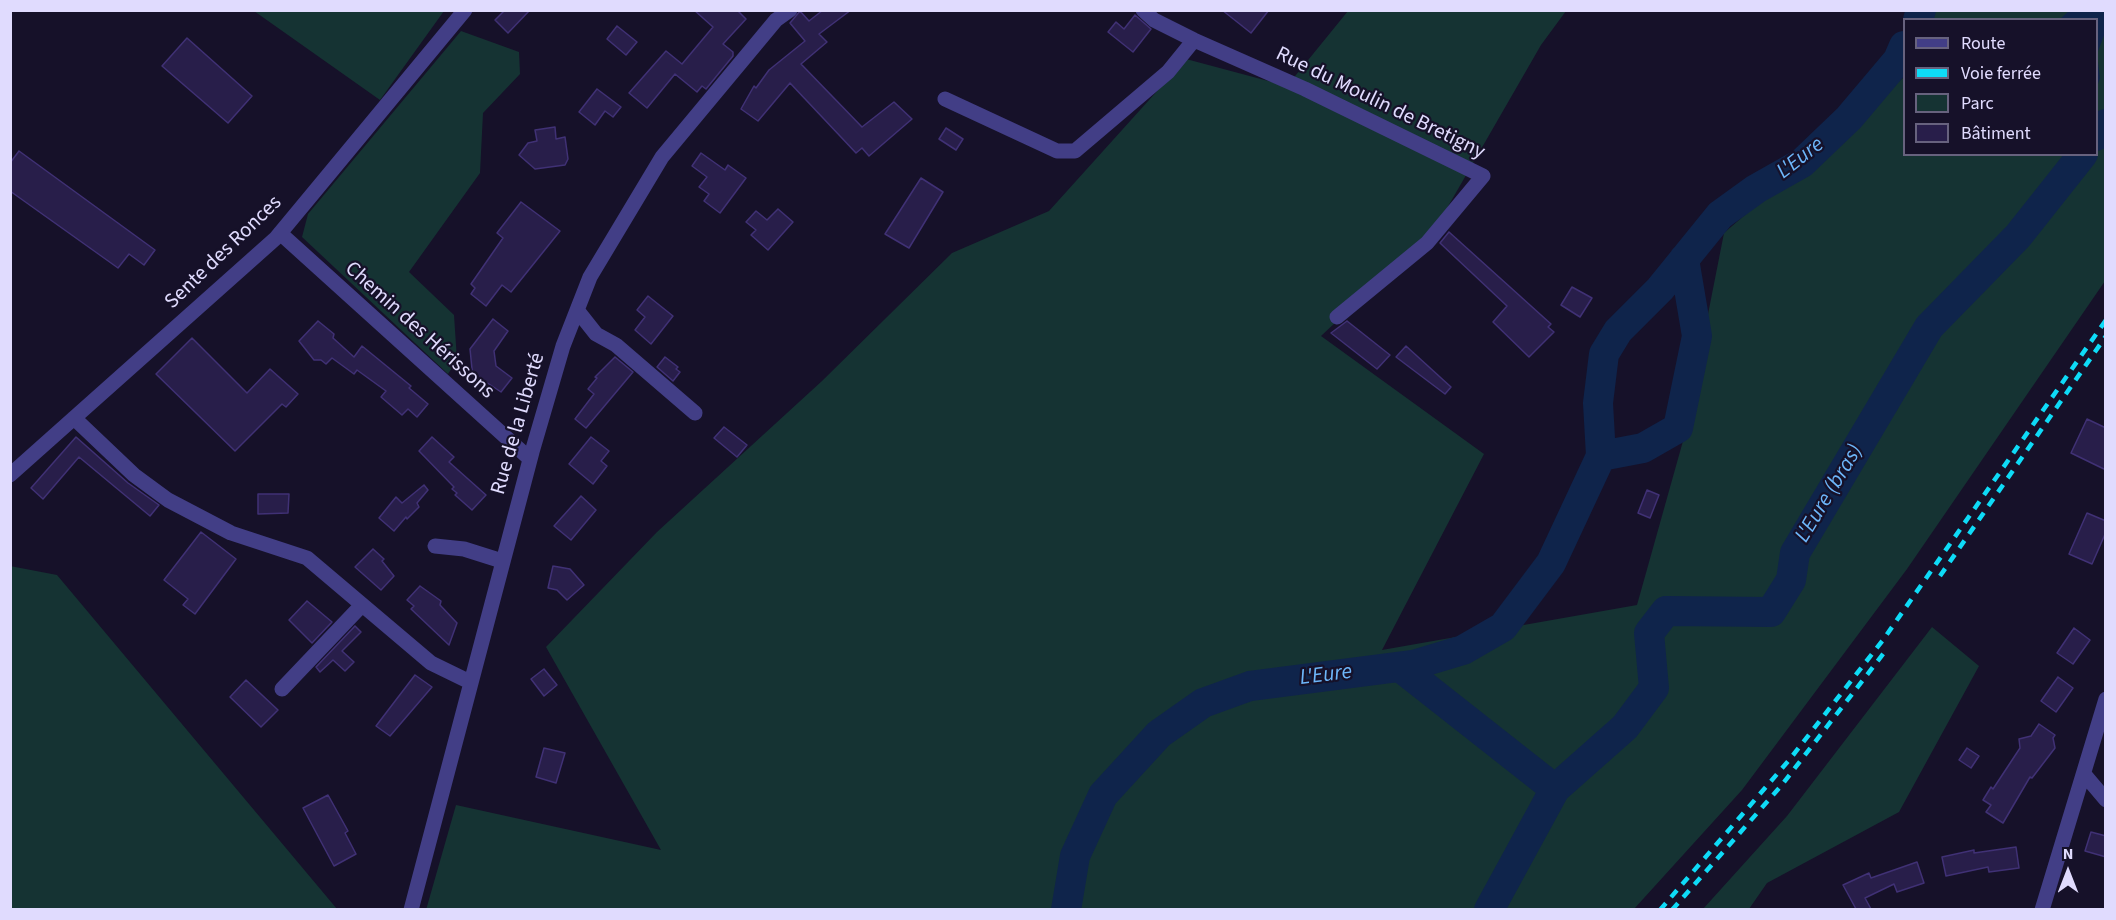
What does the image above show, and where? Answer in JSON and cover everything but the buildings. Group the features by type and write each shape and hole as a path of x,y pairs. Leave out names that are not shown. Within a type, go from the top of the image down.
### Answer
{"street":[{"name":"Sente des Ronces","path":"10,474 280,234 465,10"},
{"name":"Rue de la Liberté","path":"411,909 530,459 563,346 590,277 662,157 776,20 790,10"},
{"name":"Rue du Moulin de Bretigny","path":"1143,10 1154,20 1194,40 1305,89 1483,176 1427,243 1337,317"},
{"path":"945,99 1057,151 1075,151 1168,72 1194,40"},
{"name":"Chemin des Hérissons","path":"280,234 530,459"},
{"path":"577,310 596,334 616,345 695,413"},
{"path":"74,418 134,475 168,500 231,533 307,558 431,663 470,682"},
{"path":"435,546 464,549 502,561"},
{"path":"282,689 361,606"},
{"path":"2042,909 2106,699"},
{"path":"2084,774 2106,800"}],"green space":[{"path":"1931,10 2105,11 2105,281 1907,569 1742,790 1634,909 426,910 456,805 661,850 546,647 657,532 822,381 952,253 1049,211 1186,59 1287,86 1348,11 1566,11 1541,45 1435,229 1321,336 1484,454 1382,650 1637,605 1683,441 1724,233 1903,78 1903,156 2098,156 2098,18 1927,18"},
{"path":"254,11 444,11 380,100"},
{"path":"461,31 519,52 520,74 483,113 480,173 409,272 454,315 457,360 448,374 302,237 308,214"},
{"path":"10,566 57,575 337,909 11,909"},
{"path":"1932,627 1979,666 1899,812 1767,883 1749,909 1703,909 1787,816"}],"water":[{"path":"2104,10 2105,33 2098,51 2098,18 2061,18 2069,11"}],"waterway":[{"name":"L'Eure","path":"1919,18 1921,10"},
{"name":"L'Eure","path":"1066,910 1075,856 1103,795 1159,734 1203,703 1250,686 1413,665 1463,650 1503,627 1551,563 1601,456 1598,403 1604,354 1618,331 1660,289 1720,215 1756,189 1802,163 1849,118 1898,60 1903,48"},
{"name":"L'Eure (bras)","path":"2098,134 2106,124"},
{"name":"L'Eure (bras)","path":"1489,910 1555,789 1625,727 1654,688 1649,633 1666,611 1771,612 1791,580 1795,553 1929,327 2018,236 2081,156"},
{"name":"L'Eure","path":"1601,456 1643,448 1678,428 1697,336 1684,259"},
{"name":"L'Eure (bras)","path":"1400,667 1555,789"}],"railway":[{"path":"1660,910 1790,759 1883,640 2106,320"},
{"path":"1940,576 2106,336"},
{"path":"1672,910 1781,786 1887,649"}]}
